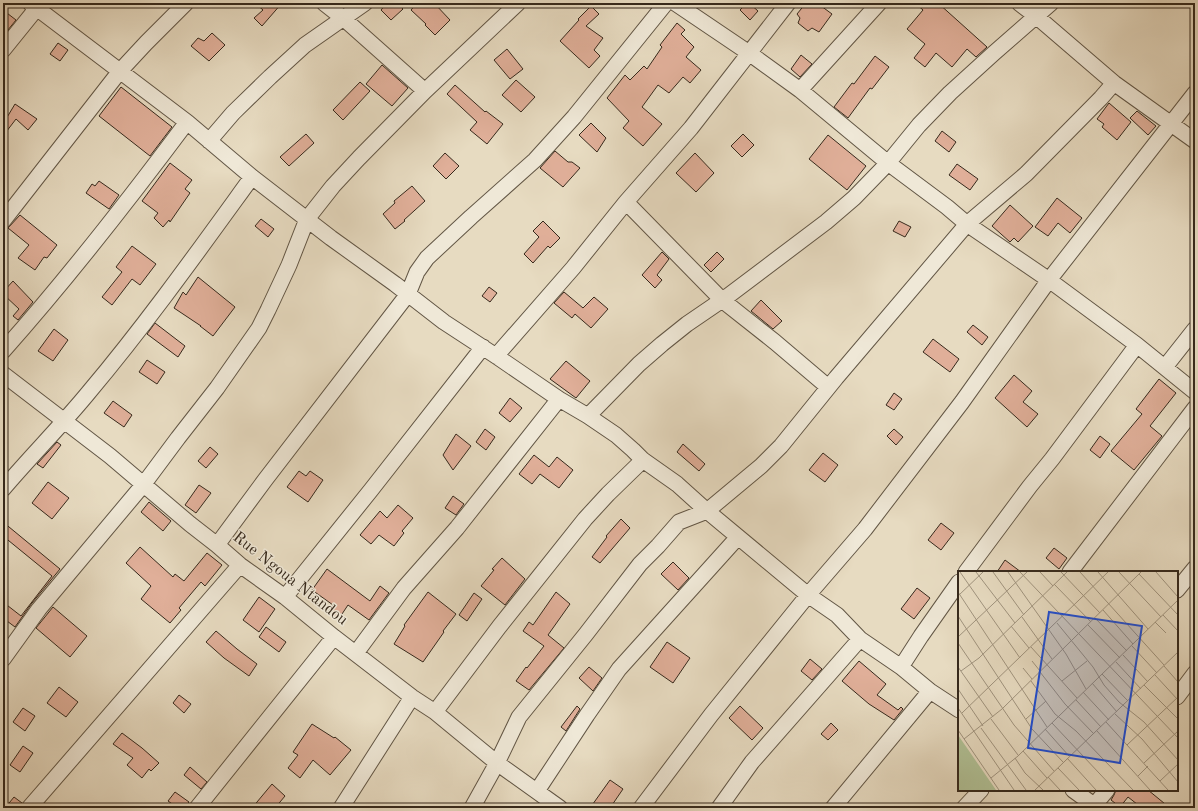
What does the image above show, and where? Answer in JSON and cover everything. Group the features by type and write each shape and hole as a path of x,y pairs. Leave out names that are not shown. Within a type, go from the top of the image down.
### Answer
{"street":[{"path":"3,221 120,71 186,3"},
{"path":"324,3 425,91"},
{"path":"209,141 233,113 305,46 365,3"},
{"path":"3,659 39,608 143,485 217,388 259,328 289,265 308,220 333,186 425,91 518,3"},
{"path":"496,356 573,268 626,202 691,128 788,3"},
{"path":"800,90 879,3"},
{"path":"1019,3 1114,83 1195,141"},
{"path":"588,416 639,364 662,344 826,222 854,198 888,163 919,125 950,93 1051,3"},
{"path":"217,545 408,294 417,272 427,258 535,160 675,4 749,53 800,90 888,163 947,207 967,224 1049,280 1137,345 1195,392"},
{"path":"3,50 36,5 187,122 252,177 444,322 559,399 616,435 643,460 677,484 707,511 808,595 837,615 860,639 901,667 930,691 958,709"},
{"path":"472,808 497,763 519,717 640,564 658,546 678,522 707,511 761,466 781,446 828,387 967,224 1026,174 1114,83"},
{"path":"641,808 710,715 808,595 870,523 962,402 1049,280 1170,123 1195,93"},
{"path":"3,351 78,263 187,122"},
{"path":"3,489 89,392 144,323 252,177"},
{"path":"626,202 722,300 828,387"},
{"path":"1165,367 1195,329"},
{"path":"967,571 1137,345"},
{"path":"285,597 483,347"},
{"name":"Rue Ngoua Ntandou","path":"3,374 110,456 240,565 285,597 334,637 435,712 497,763 560,808"},
{"path":"356,653 404,588 457,528 559,399"},
{"path":"1071,571 1195,408"},
{"path":"435,712 499,627 585,519 643,460"},
{"path":"537,791 619,669 738,537"},
{"path":"29,808 240,565"},
{"path":"1178,589 1195,568"},
{"path":"901,667 958,583"},
{"path":"197,808 334,637"},
{"path":"719,808 752,762 860,639"},
{"path":"1178,696 1195,673"},
{"path":"833,808 930,691"},
{"path":"341,808 412,696"},
{"path":"964,808 980,791"},
{"path":"1075,791 1095,807 1105,791"}],"building":[{"path":"255,3 282,3 262,26 254,18 263,10"},
{"path":"387,3 397,3 403,9 391,20 381,10"},
{"path":"417,3 434,3 450,20 435,35 411,10"},
{"path":"747,3 758,11 750,20 740,10"},
{"path":"806,3 817,3 832,14 819,32 812,28 808,31 798,23 800,18 797,14"},
{"path":"915,3 938,3 987,47 976,57 967,49 952,67 936,53 925,67 914,58 925,44 907,29 923,10"},
{"path":"591,6 599,14 586,26 603,38 594,50 600,56 589,68 560,41"},
{"path":"3,10 16,20 3,36"},
{"path":"677,23 685,30 681,34 694,47 686,57 701,70 690,83 683,77 669,93 658,85 642,107 662,124 643,146 623,128 629,121 607,98 625,75 630,80 644,66 647,69 662,47 660,45"},
{"path":"212,33 225,45 209,61 191,46 198,38 204,41"},
{"path":"58,43 68,50 60,61 50,54"},
{"path":"507,49 523,69 510,79 494,60"},
{"path":"801,55 812,64 800,77 791,69"},
{"path":"875,56 889,67 872,89 870,88 848,118 834,107"},
{"path":"382,65 408,88 392,106 366,84"},
{"path":"516,80 535,97 521,112 502,95"},
{"path":"360,82 370,91 343,120 333,110"},
{"path":"455,85 485,112 486,111 503,124 487,144 470,130 477,122 447,94"},
{"path":"121,87 172,127 150,156 99,116"},
{"path":"1109,103 1131,122 1117,140 1102,127 1104,124 1097,119"},
{"path":"15,104 37,119 28,130 16,119 3,136 3,124"},
{"path":"1137,111 1156,126 1148,135 1130,118"},
{"path":"591,123 606,138 597,152 579,135"},
{"path":"942,131 956,142 949,152 935,141"},
{"path":"306,134 314,143 289,166 280,157"},
{"path":"743,134 754,145 742,157 731,146"},
{"path":"828,135 866,166 847,190 809,159"},
{"path":"555,151 568,162 572,162 580,168 563,187 540,168"},
{"path":"445,153 459,166 446,179 433,166"},
{"path":"695,153 714,173 696,192 676,173"},
{"path":"170,163 192,180 185,189 190,193 170,222 169,220 163,227 154,218 158,213 142,201"},
{"path":"957,164 978,179 970,190 949,175"},
{"path":"99,181 119,195 109,209 86,193 92,184 95,186"},
{"path":"412,186 425,201 395,229 383,214 395,203 394,201"},
{"path":"1057,198 1082,218 1070,233 1058,223 1048,236 1035,227"},
{"path":"1010,205 1033,226 1018,242 1014,238 1010,242 992,226"},
{"path":"20,215 57,245 47,258 44,257 35,270 18,258 29,245 8,228"},
{"path":"261,219 274,229 268,237 255,226"},
{"path":"543,221 560,238 550,248 548,246 533,263 524,254 539,237 533,231"},
{"path":"899,221 911,227 905,237 893,231"},
{"path":"132,246 156,264 140,285 132,279 112,305 102,297 122,272 116,267"},
{"path":"662,252 669,259 657,275 662,280 655,288 642,275"},
{"path":"717,252 724,259 711,272 704,265"},
{"path":"198,277 235,307 213,336 174,308 183,292 186,295"},
{"path":"13,281 33,302 18,320 13,316 19,309 3,294 3,292"},
{"path":"489,287 497,293 490,302 482,296"},
{"path":"564,292 583,308 594,297 608,309 591,328 575,314 572,318 554,303"},
{"path":"761,300 782,321 773,329 751,311"},
{"path":"155,323 185,346 178,357 147,334"},
{"path":"973,325 988,337 982,345 967,332"},
{"path":"54,329 68,340 53,361 38,351"},
{"path":"933,339 959,359 950,372 923,352"},
{"path":"147,360 165,372 157,384 139,372"},
{"path":"566,361 590,381 576,398 550,379"},
{"path":"1014,375 1032,391 1023,402 1038,414 1027,427 995,398"},
{"path":"1159,379 1176,393 1150,426 1162,436 1134,470 1111,451 1142,414 1136,409"},
{"path":"894,393 902,399 894,410 886,405"},
{"path":"510,398 522,408 510,422 499,413"},
{"path":"113,401 132,415 124,427 104,413"},
{"path":"485,429 495,437 486,450 476,442"},
{"path":"894,429 903,437 896,445 887,436"},
{"path":"456,434 471,446 453,470 443,455"},
{"path":"1100,436 1110,444 1100,458 1090,450"},
{"path":"57,442 61,445 43,468 37,464"},
{"path":"683,444 705,464 699,471 677,452"},
{"path":"210,447 218,454 206,468 198,461"},
{"path":"823,453 838,465 825,482 809,470"},
{"path":"534,455 549,467 557,457 573,470 559,488 540,474 532,484 519,474"},
{"path":"299,471 306,476 310,471 323,480 308,502 287,487"},
{"path":"48,482 69,498 52,519 32,503"},
{"path":"199,485 211,493 196,513 185,505"},
{"path":"453,496 464,504 456,515 445,508"},
{"path":"149,502 171,521 163,531 141,512"},
{"path":"398,505 413,518 402,531 404,533 394,546 379,535 371,544 360,535 380,511 387,518"},
{"path":"621,519 630,528 600,563 592,557 607,537 606,536"},
{"path":"3,522 60,569 32,603 15,627 3,618 3,602 21,616 52,576 3,536"},
{"path":"941,523 954,533 941,550 928,540"},
{"path":"140,547 173,577 175,574 184,581 207,553 222,565 205,586 201,582 179,608 181,610 170,623 141,599 151,586 126,563"},
{"path":"1054,548 1067,558 1059,569 1046,558"},
{"path":"502,558 525,579 505,605 481,586 494,570 492,569"},
{"path":"1005,560 1020,571 998,571"},
{"path":"673,562 689,578 678,590 661,574"},
{"path":"327,569 370,601 380,586 389,593 369,620 348,605 338,620 328,612 333,605 312,590"},
{"path":"917,588 930,598 914,619 901,609"},
{"path":"428,592 456,614 423,662 394,644 405,626 404,625"},
{"path":"556,592 570,604 548,635 564,648 529,690 516,681 544,646 523,631 529,622 533,625"},
{"path":"474,593 482,599 467,621 459,615"},
{"path":"259,597 275,609 259,632 243,620"},
{"path":"53,607 87,636 70,657 36,628"},
{"path":"266,627 286,642 279,652 259,637"},
{"path":"216,631 257,664 249,676 224,658 206,642"},
{"path":"667,642 690,658 673,683 650,667"},
{"path":"810,659 822,669 812,680 801,671"},
{"path":"859,661 886,684 877,695 898,710 901,707 903,709 894,720 869,704 842,681"},
{"path":"589,667 602,678 593,691 579,678"},
{"path":"59,687 78,702 66,717 47,703"},
{"path":"179,695 191,704 184,713 173,703"},
{"path":"577,706 580,709 566,731 561,727"},
{"path":"740,706 763,728 752,740 729,718"},
{"path":"23,708 35,716 25,731 13,722"},
{"path":"831,723 838,730 828,740 821,734"},
{"path":"312,724 334,738 335,737 351,750 330,775 313,760 300,778 288,768 298,755 293,752"},
{"path":"122,733 159,763 151,771 149,769 142,778 127,765 133,758 113,744"},
{"path":"23,746 33,753 20,772 10,765"},
{"path":"190,767 207,782 201,789 184,775"},
{"path":"610,780 623,789 610,808 590,808"},
{"path":"272,784 285,796 275,808 252,808"},
{"path":"1116,791 1149,791 1170,808 1142,808 1128,797 1120,807 1111,800"},
{"path":"175,792 189,802 184,808 178,808 168,801"},
{"path":"14,797 22,803 20,808 5,808"}]}
